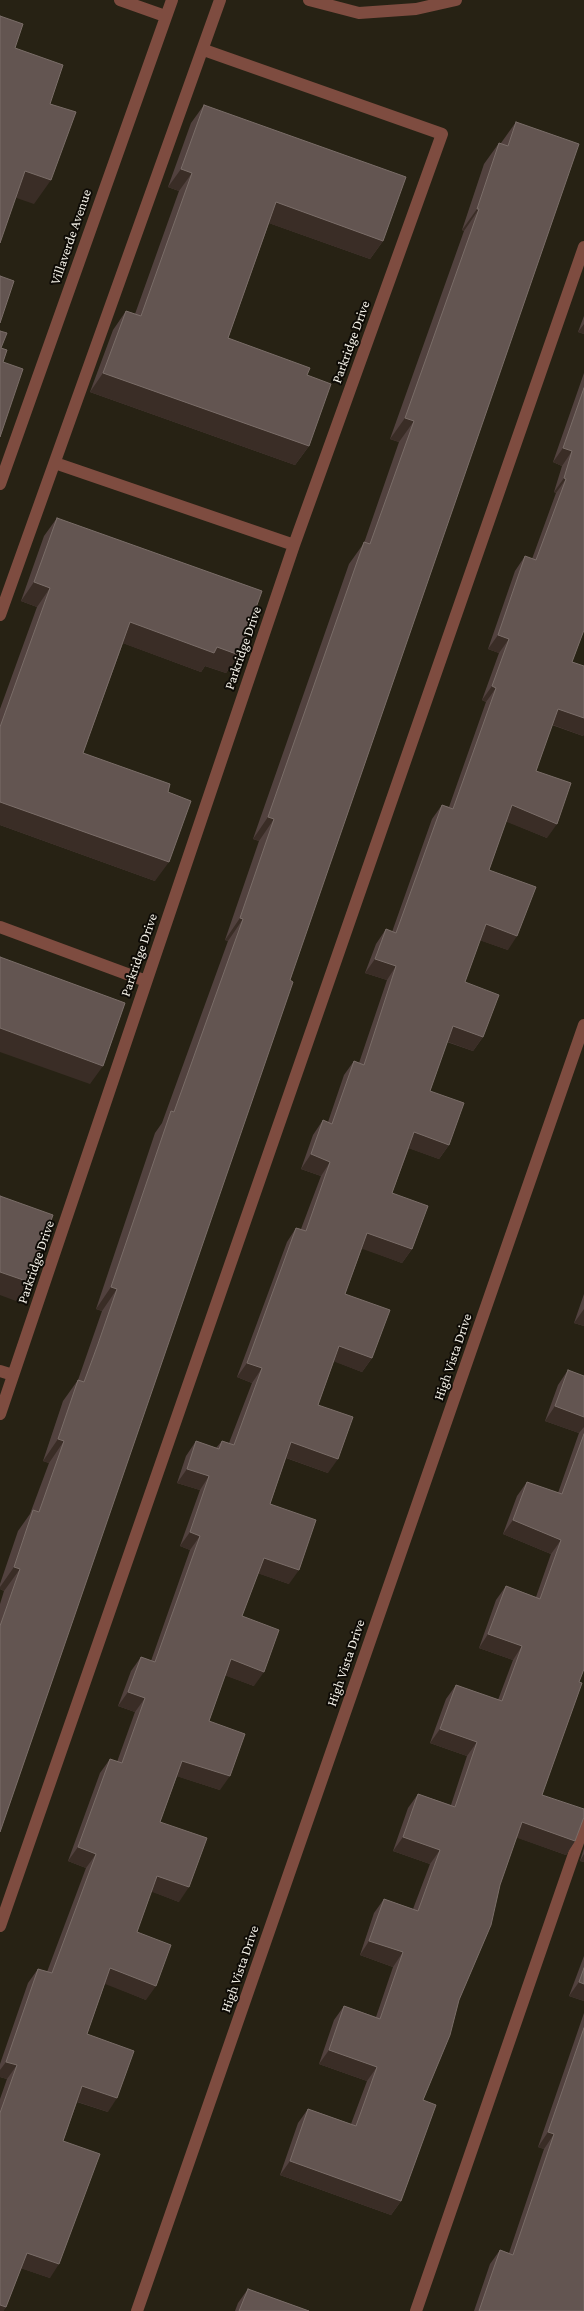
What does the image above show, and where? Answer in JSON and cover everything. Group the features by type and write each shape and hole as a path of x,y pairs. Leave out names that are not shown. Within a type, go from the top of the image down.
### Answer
{"street":[{"path":"120,0 165,16"},
{"name":"Villaverde Avenue","path":"0,484 165,16 172,0"},
{"path":"0,615 204,50 220,0"},
{"path":"308,0 359,13 416,9 456,0"},
{"name":"Parkridge Drive","path":"0,1414 294,544 442,134 204,50"},
{"path":"0,1926 584,248"},
{"path":"55,463 294,544"},
{"path":"0,927 146,982"},
{"name":"High Vista Drive","path":"137,2311 584,1024"},
{"path":"0,1371 13,1375"},
{"path":"416,2311 584,1824"}],"building":[{"path":"0,16 23,24 15,48 63,65 50,104 76,112 51,180 25,171 0,243"},
{"path":"204,105 406,177 383,241 276,202 228,338 310,368 307,375 331,384 309,446 103,373 126,311 141,316 192,173 181,169"},
{"path":"516,122 579,144 290,980 293,982 0,1832 0,1626 20,1569 14,1567 33,1510 39,1512 64,1441 58,1439 78,1380 84,1382 98,1344 117,1289 111,1287 171,1111 174,1112 243,919 240,918 274,819 268,817 364,542 370,544 414,421 405,418 479,209 477,209 499,143 508,146"},
{"path":"0,276 14,281 0,323"},
{"path":"0,331 7,333 1,348 7,350 3,362 23,369 0,437"},
{"path":"584,388 584,630 572,662 584,666 584,718 558,709 536,771 571,783 557,824 512,805 489,870 536,887 517,936 486,924 465,982 499,995 483,1037 453,1026 430,1091 464,1103 449,1145 414,1132 392,1193 428,1206 412,1249 367,1233 345,1294 390,1310 372,1358 339,1346 318,1405 353,1417 338,1459 291,1442 270,1504 316,1520 299,1570 264,1558 242,1616 279,1630 264,1672 231,1659 209,1721 245,1734 230,1776 182,1761 160,1822 207,1838 189,1887 157,1876 137,1932 171,1945 156,1986 110,1968 87,2034 134,2051 117,2098 82,2086 63,2141 100,2154 59,2264 27,2253 6,2307 0,2305 0,2113 17,2065 6,2062 38,1969 52,1973 96,1854 78,1847 110,1759 122,1763 145,1698 128,1692 141,1657 155,1662 200,1536 190,1532 209,1476 187,1469 196,1441 219,1449 222,1441 234,1445 262,1368 247,1363 296,1228 306,1231 330,1162 311,1154 323,1120 332,1124 354,1061 364,1065 396,966 375,959 386,929 396,933 442,805 453,809 496,688 492,686 509,639 498,635 525,556 536,560 566,479 564,478 572,451 563,448"},
{"path":"57,518 262,591 239,655 217,647 214,653 130,622 83,753 170,784 168,792 191,801 169,862 0,802 0,727 50,588 34,582"},
{"path":"0,957 125,1003 103,1066 0,1028"},
{"path":"0,1196 53,1215 29,1282 0,1272"},
{"path":"568,1370 584,1376 584,1417 555,1406"},
{"path":"584,1434 584,1669 579,1682 582,1683 542,1795 584,1809 584,1817 575,1841 522,1822 500,1885 491,1925 459,2000 450,2035 423,2100 436,2105 401,2201 290,2161 308,2109 356,2126 377,2067 329,2050 344,2006 380,2019 403,1952 369,1941 384,1899 418,1911 440,1850 403,1837 418,1794 455,1807 477,1742 440,1729 456,1685 502,1701 522,1646 488,1634 506,1586 540,1599 561,1540 513,1520 527,1482 562,1494"},
{"path":"584,1968 584,1984 579,1982"},
{"path":"584,2028 584,2311 479,2311 500,2250 513,2255 554,2134 548,2132"},
{"path":"248,2289 309,2311 239,2311"}]}
